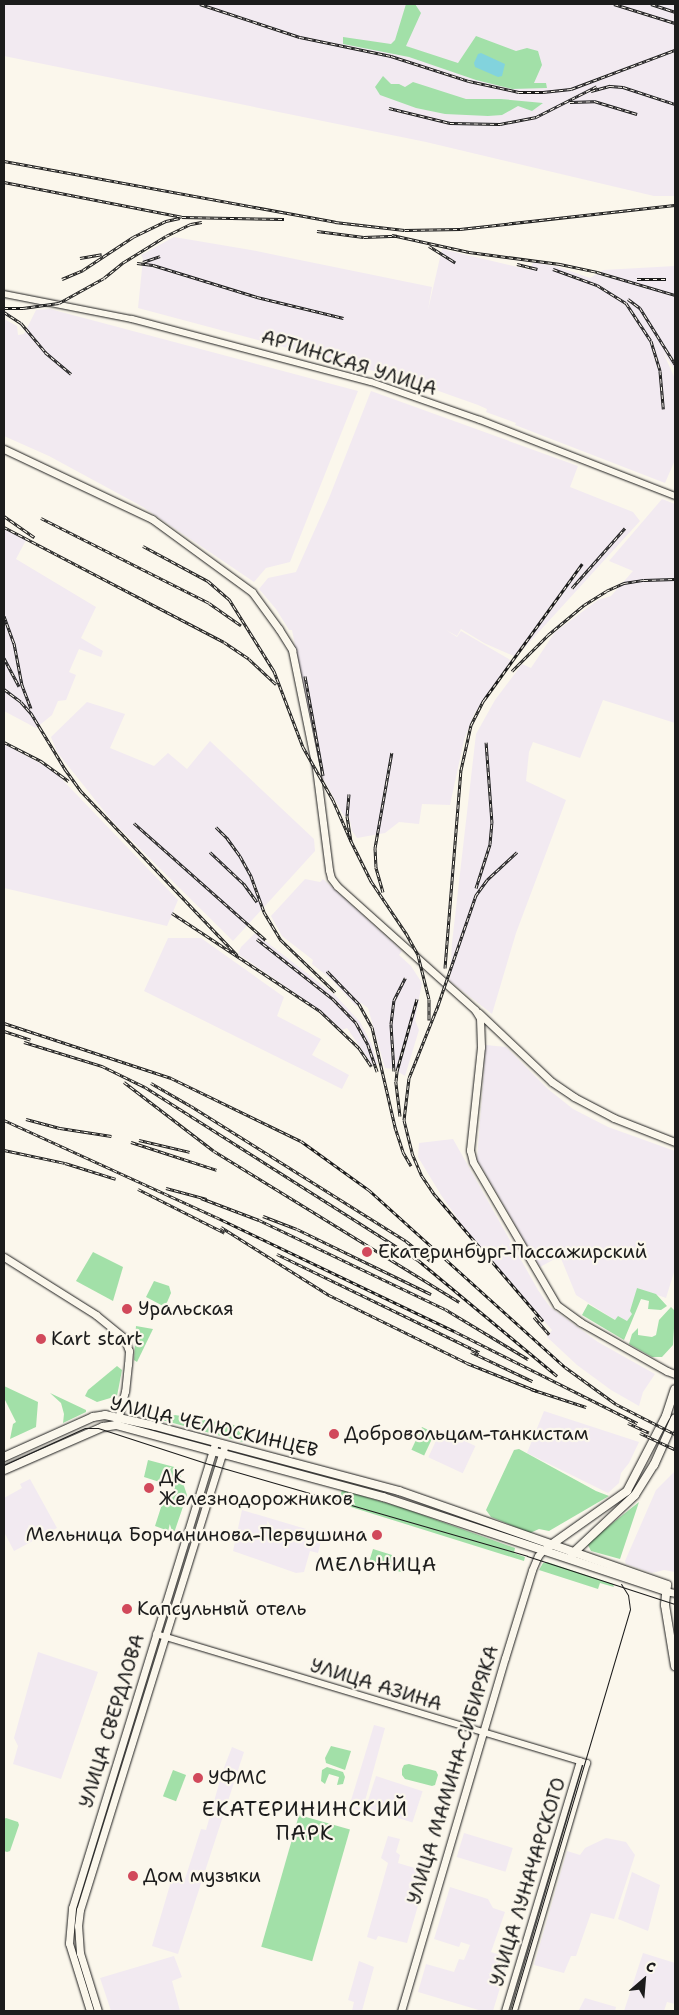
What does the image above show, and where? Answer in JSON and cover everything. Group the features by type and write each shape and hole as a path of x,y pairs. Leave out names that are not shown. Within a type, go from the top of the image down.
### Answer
{"main road":[{"path":"4,449 140,512 252,592 280,629 292,650 316,768 326,838 328,870 337,886 506,1038 552,1082 574,1097 614,1118 675,1142"},
{"path":"475,1010 481,1025 482,1047"},
{"path":"506,1038 498,1033 490,1033 484,1038 470,1155 533,1266 553,1299 565,1312 643,1358 675,1374"},
{"path":"4,1257 96,1314 124,1338 129,1351 128,1364 117,1421"},
{"path":"542,1551 629,1488 666,1416 675,1389"},
{"name":"УЛИЦА ЧЕЛЮСКИНЦЕВ","path":"4,1457 93,1417 105,1415 117,1421 214,1447 342,1474 399,1491 666,1588"},
{"path":"566,1559 635,1494 654,1465 675,1418"},
{"name":"УЛИЦА ЧЕЛЮСКИНЦЕВ","path":"4,1470 117,1421"},
{"name":"УЛИЦА СВЕРДЛОВА","path":"90,2011 69,1943 72,1908 214,1447"},
{"name":"УЛИЦА ЧЕЛЮСКИНЦЕВ","path":"223,1449 383,1497 566,1559 675,1591"},
{"name":"УЛИЦА СВЕРДЛОВА","path":"98,2011 80,1953 78,1934 80,1910 223,1449"},
{"name":"УЛИЦА МАМИНА-СИБИРЯКА","path":"401,2011 532,1570 542,1551"},
{"path":"666,1588 666,1614 675,1666"}],"street":[{"name":"АРТИНСКАЯ УЛИЦА","path":"4,294 132,319 371,382 480,420 675,496"},
{"name":"УЛИЦА АЗИНА","path":"156,1634 583,1762"},
{"name":"УЛИЦА ЛУНАЧАРСКОГО","path":"505,2011 583,1762"},
{"name":"УЛИЦА ЛУНАЧАРСКОГО","path":"514,2011 583,1762"}],"shaded area":[{"path":"4,4 675,4 675,196 654,196 426,142 4,56"},
{"path":"174,237 251,250 432,287 428,310 442,249 530,270 533,262 559,267 590,278 603,270 675,266 675,370 663,352 675,379 675,460 665,483 515,425 516,423 486,412 487,409 478,405 416,383 413,378 411,381 138,308 143,259 141,255"},
{"path":"50,309 358,391 290,562 266,568 254,582 143,507 49,456 4,436 4,319 17,326 18,335 24,334 36,310"},
{"path":"371,391 578,466 570,487 633,512 640,521 516,657 484,643 461,629 457,636 446,630 457,637 461,631 512,661 474,714 464,740 450,805 422,804 419,824 399,822 385,833 357,838 352,831 349,816 344,816 320,773 292,630 289,630 276,609 259,589 268,578 296,572 329,498"},
{"path":"662,499 675,504 675,723 603,700 580,758 533,742 529,752 526,781 566,800 516,933 492,1014 450,981 452,943 476,734 495,700 522,664 531,668 555,632 598,600 611,596 633,571 609,561"},
{"path":"4,529 26,540 16,559 96,607 81,638 103,651 101,657 79,649 69,672 76,675 66,700 58,701 52,715 36,728 4,711"},
{"path":"87,702 125,714 110,748 154,766 168,753 187,769 210,741 314,839 315,851 233,941 112,821 57,752 51,737"},
{"path":"4,744 53,770 178,900 167,926 4,888"},
{"path":"305,879 320,882 323,879 402,951 399,955 411,966 422,983 415,1020 419,1030 405,1076 394,1069 385,1068 368,1008 361,1003 356,1006 331,979 312,964 313,960 282,936 271,916"},
{"path":"255,933 335,995 360,1022 371,1043 378,1064 373,1066 347,1028 342,1030 321,1011 238,954 241,947"},
{"path":"168,938 201,938 284,997 277,1016 321,1039 312,1055 349,1075 342,1089 144,991"},
{"path":"486,1045 506,1047 548,1089 573,1109 608,1127 675,1151 675,1269 666,1298 637,1288 632,1314 627,1321 615,1320 576,1295 560,1256 540,1267 477,1159"},
{"path":"453,1139 538,1290 550,1307 598,1342 655,1374 643,1392 639,1406 611,1390 577,1365 547,1337 552,1330 467,1232 441,1195 418,1157 419,1143"},
{"path":"544,1411 639,1442 629,1463 621,1473 619,1483 608,1493 527,1453"},
{"path":"441,1430 475,1446 463,1473 428,1457"},
{"path":"675,1471 675,1572 664,1570 652,1573 626,1564 625,1561 656,1490"},
{"path":"30,1479 57,1528 14,1551 4,1532 4,1498 22,1488 20,1484"},
{"path":"242,1510 323,1534 318,1553 310,1551 304,1572 296,1573 233,1551"},
{"path":"38,1652 98,1672 61,1779 13,1764 18,1746 14,1738"},
{"path":"374,1725 385,1728 362,1812 349,1807"},
{"path":"232,1747 244,1752 178,1954 152,1946 172,1878 184,1882 201,1829 206,1830 222,1773"},
{"path":"376,1776 423,1791 412,1823 366,1807"},
{"path":"464,1833 513,1848 505,1872 457,1857"},
{"path":"388,1836 400,1839 396,1852 400,1855 398,1863 428,1872 407,1943 378,1936 376,1940 367,1937 388,1863 381,1858"},
{"path":"606,1838 626,1842 635,1855 614,1919 591,1913 576,1956 571,1956 564,1973 534,1965 567,1851 580,1855 585,1848"},
{"path":"632,1872 660,1885 648,1931 618,1919"},
{"path":"450,1887 488,1899 493,1908 505,1912 491,1952 461,1942 459,1947 434,1939"},
{"path":"470,1945 509,1958 493,2011 482,2011 418,1992 426,1964 454,1972 459,1959 464,1960"},
{"path":"643,1953 675,1963 675,2004 667,2002 664,2011 624,2011"},
{"path":"174,1956 182,1977 172,1981 180,2011 111,2011 100,1978"},
{"path":"359,1961 374,1967 362,2011 352,2011 354,2002 348,2000"},
{"path":"585,1998 616,2007 615,2011 579,2010"}],"green space":[{"path":"406,4 415,4 421,13 406,46 458,63 476,36 516,51 527,48 538,51 542,65 534,83 546,83 547,88 512,89 476,80 409,57 343,44 343,37 391,44 395,40"},
{"path":"383,76 391,84 399,84 405,87 413,82 466,99 501,99 543,103 532,111 518,106 502,115 445,114 416,108 380,95 375,87"},
{"path":"93,1252 123,1267 113,1301 76,1281"},
{"path":"154,1281 169,1286 171,1293 165,1307 146,1297"},
{"path":"637,1288 656,1294 667,1306 661,1310 648,1309 649,1301 641,1299 624,1340 582,1315 588,1304 615,1320 618,1316 627,1321 632,1314 630,1311"},
{"path":"671,1307 675,1311 673,1345 662,1357 652,1357 629,1344 632,1334 638,1328 638,1335 652,1337 656,1335 659,1320"},
{"path":"136,1326 153,1329 137,1362 134,1360"},
{"path":"117,1366 122,1370 117,1396 97,1402 85,1396 88,1390"},
{"path":"4,1386 38,1402 36,1427 10,1439 13,1424 16,1422 4,1398"},
{"path":"50,1393 86,1410 86,1412 63,1423 64,1414 61,1403"},
{"path":"175,1415 234,1425 245,1439 243,1442 162,1420"},
{"path":"422,1427 435,1433 424,1456 411,1450"},
{"path":"519,1449 596,1491 609,1496 549,1531 539,1529 530,1533 491,1517 486,1510 514,1450"},
{"path":"148,1460 178,1468 187,1495 174,1533 155,1526 164,1498 171,1500 175,1487 144,1477"},
{"path":"342,1490 403,1508 515,1548 514,1553 525,1557 524,1561 338,1503"},
{"path":"639,1502 620,1559 591,1551 588,1545 590,1541"},
{"path":"373,1549 392,1555 391,1559 400,1562 401,1559 407,1560 404,1573 369,1562"},
{"path":"547,1562 613,1584 614,1587 600,1583 598,1589 539,1570 543,1563"},
{"path":"331,1746 351,1751 345,1770 326,1763 325,1758"},
{"path":"409,1764 436,1771 438,1775 435,1785 432,1786 405,1779 402,1775 402,1769 404,1765"},
{"path":"327,1767 343,1772 345,1777 343,1784 337,1785 339,1777 329,1774 325,1784 321,1781 322,1770"},
{"path":"173,1770 186,1775 176,1801 163,1796"},
{"path":"299,1815 350,1830 312,1961 261,1947"},
{"path":"4,1819 18,1822 19,1825 10,1851 7,1852 4,1851"}],"water":[{"path":"481,53 505,64 502,76 498,77 475,67 474,63 478,54"}],"tram line":[{"path":"4,1465 85,1428 98,1428 209,1464 527,1556 675,1604"},
{"path":"511,2011 630,1609 628,1595 621,1584"}],"railway":[{"path":"200,4 300,37 391,56 469,81 519,92 571,89 675,50"},
{"path":"614,4 675,23"},
{"path":"651,4 675,12"},
{"path":"389,108 450,123 500,124 536,117 597,86"},
{"path":"591,91 610,86 623,87 675,104"},
{"path":"570,102 594,101 637,114"},
{"path":"4,161 335,222 405,230 460,229 675,205"},
{"path":"4,182 182,217 284,219"},
{"path":"62,279 83,270 133,237 166,221 180,218"},
{"path":"4,308 23,308 59,303 104,278 124,262 166,236 191,224 202,222"},
{"path":"317,231 364,237 397,236"},
{"path":"392,235 469,252 560,264 597,272 675,295"},
{"path":"429,246 455,262"},
{"path":"80,258 102,254"},
{"path":"143,262 160,256"},
{"path":"137,263 153,265 257,297 344,318"},
{"path":"517,264 537,269"},
{"path":"553,269 597,285 626,303 651,341 660,371 663,409"},
{"path":"637,279 666,279"},
{"path":"628,299 640,308 675,364"},
{"path":"4,312 21,323 45,352 71,374"},
{"path":"4,516 34,537"},
{"path":"41,518 209,603 241,625"},
{"path":"4,527 224,642 249,659 276,684"},
{"path":"572,588 625,528"},
{"path":"143,546 208,581 229,599 274,671 303,747 333,800 351,841"},
{"path":"445,968 461,770 471,725 484,700 582,564"},
{"path":"512,671 548,635 584,605 606,591 624,583 675,579"},
{"path":"4,616 14,643 22,685 31,708"},
{"path":"4,658 19,686"},
{"path":"305,676 323,775"},
{"path":"4,689 21,702 31,713 80,790 237,955"},
{"path":"4,742 41,761 69,781"},
{"path":"476,888 490,844 492,823 486,742"},
{"path":"383,892 376,867 375,848 392,752"},
{"path":"349,794 347,816 351,841 371,881 406,933 418,955 429,999 429,1020"},
{"path":"134,823 266,940"},
{"path":"216,827 240,856 251,876 264,912 281,940 335,992"},
{"path":"210,852 244,884 257,902"},
{"path":"517,852 487,880 476,895 437,1008 409,1078 404,1120 412,1153 422,1176 435,1195 543,1321"},
{"path":"172,913 320,1011 359,1048 371,1066"},
{"path":"257,939 333,999 356,1023 368,1045 377,1071"},
{"path":"327,971 359,1004 372,1027 395,1127 403,1152 411,1166"},
{"path":"394,1071 391,1024 394,1000 405,978"},
{"path":"400,1116 396,1081 397,1071 417,999"},
{"path":"4,1023 171,1078 301,1141 369,1190 565,1367 616,1404 675,1434"},
{"path":"4,1031 31,1040"},
{"path":"24,1042 102,1066 145,1087 418,1260 557,1376"},
{"path":"124,1082 214,1151 459,1302"},
{"path":"151,1083 191,1106 406,1241 433,1263"},
{"path":"26,1119 60,1128 111,1136"},
{"path":"4,1120 216,1217 456,1332 637,1423"},
{"path":"139,1140 190,1152"},
{"path":"131,1142 217,1170"},
{"path":"4,1150 65,1163 116,1179"},
{"path":"166,1188 207,1199"},
{"path":"138,1189 225,1233"},
{"path":"201,1198 259,1220 445,1309 528,1359"},
{"path":"263,1216 297,1229 431,1294"},
{"path":"221,1227 329,1295 467,1363 537,1391"},
{"path":"277,1254 479,1352"},
{"path":"534,1317 549,1334"},
{"path":"471,1352 532,1381"},
{"path":"531,1389 586,1407"},
{"path":"628,1423 649,1433"},
{"path":"640,1433 675,1449"}],"place":[{"name":"Екатеринбург-Пассажирский","path":"367,1252"},
{"name":"Уральская","path":"127,1309"},
{"name":"Kart start","path":"41,1339"},
{"name":"Добровольцам-танкистам","path":"334,1434"},
{"name":"ДК Железнодорожников","path":"149,1488"},
{"name":"Мельница Борчанинова-Первушина","path":"377,1535"},
{"name":"Капсульный отель","path":"127,1609"},
{"name":"УФМС","path":"198,1778"},
{"name":"Дом музыки","path":"133,1876"}],"district":[{"name":"МЕЛЬНИЦА","path":"376,1564"},
{"name":"ЕКАТЕРИНИНСКИЙ ПАРК","path":"305,1821"}]}
